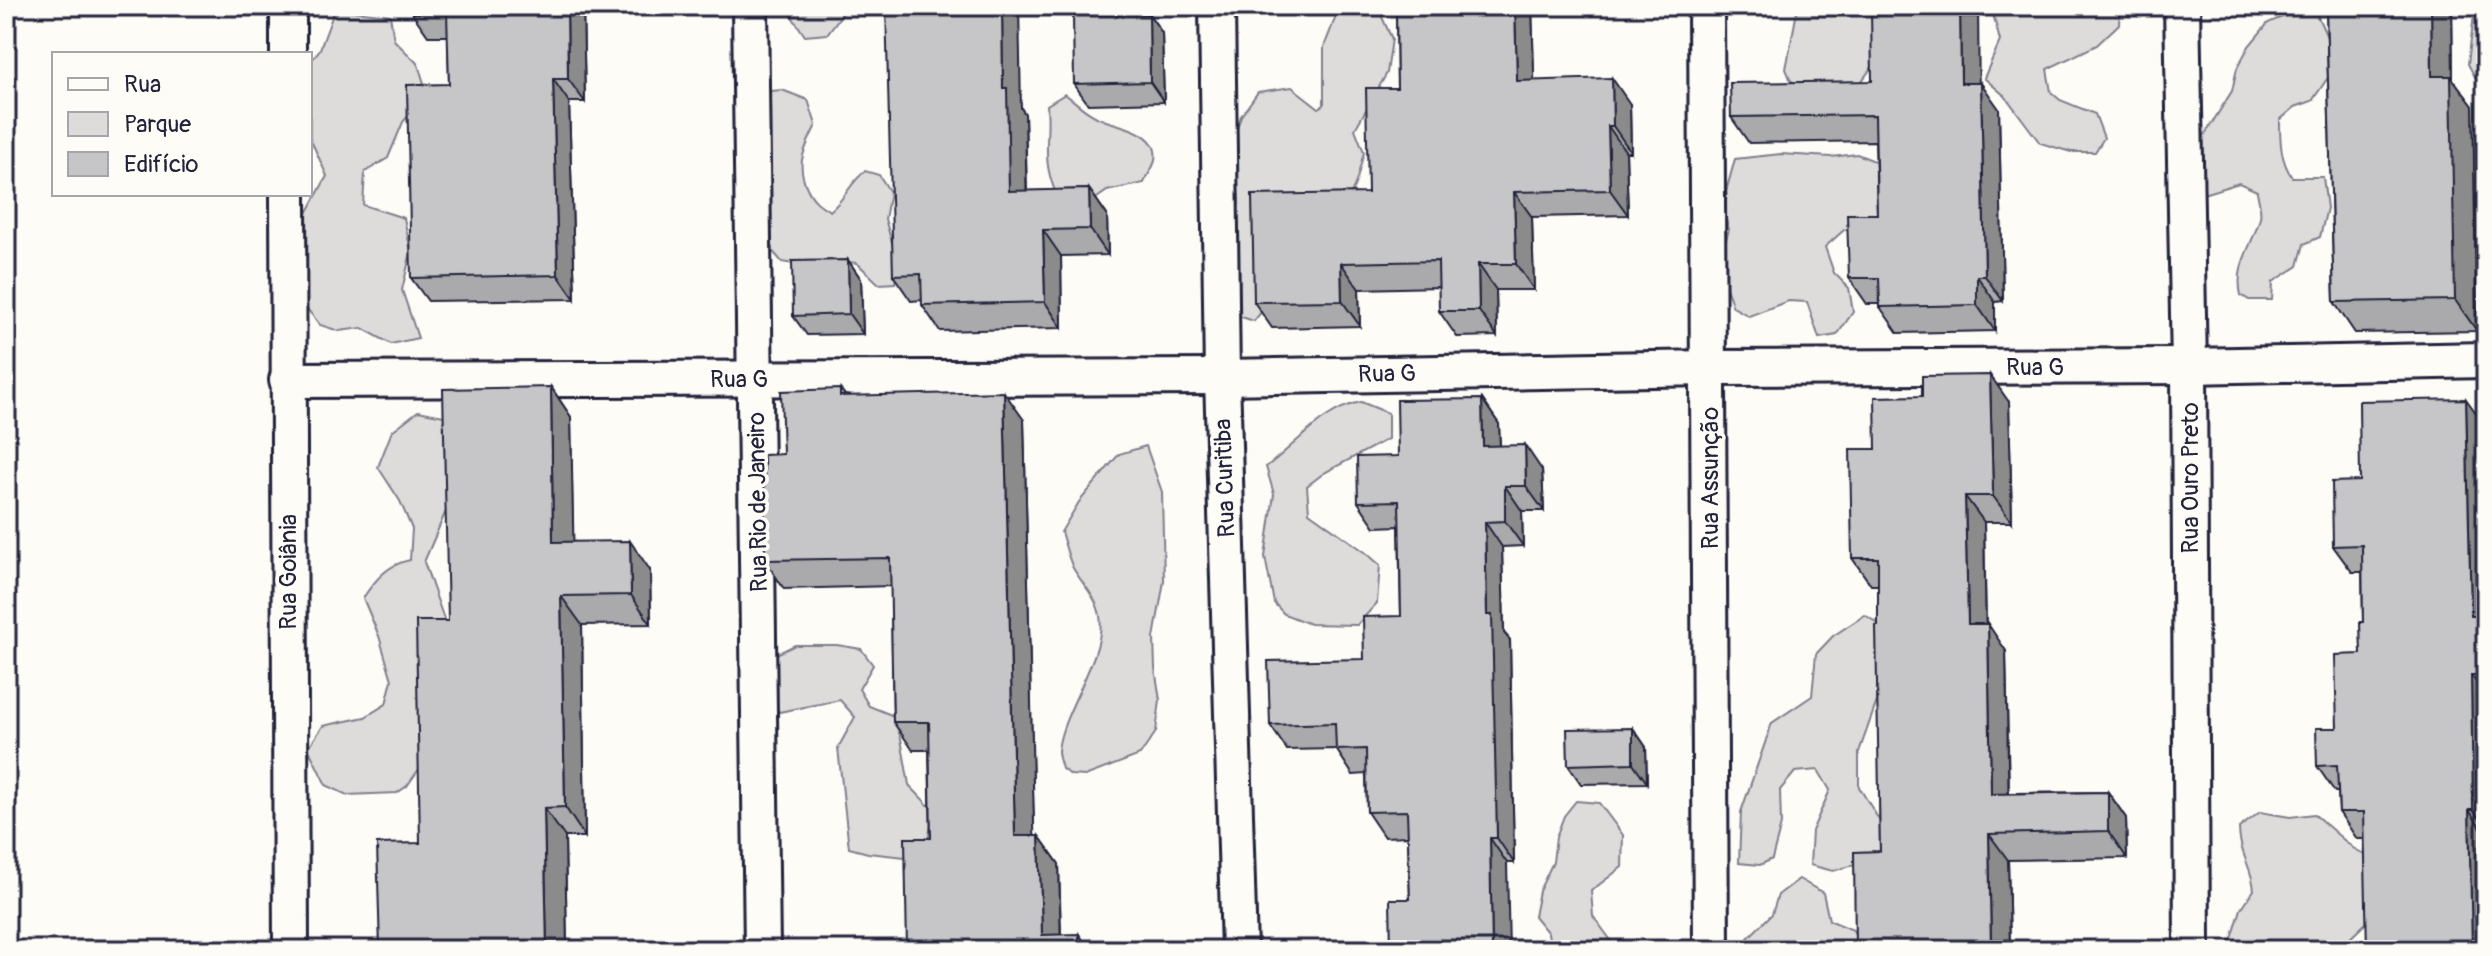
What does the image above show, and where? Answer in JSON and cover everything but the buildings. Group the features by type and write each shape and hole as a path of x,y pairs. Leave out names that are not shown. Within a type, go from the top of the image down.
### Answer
{"street":[{"path":"288,6 288,52"},
{"name":"Rua Rio de Janeiro","path":"750,6 762,950"},
{"name":"Rua Curitiba","path":"1217,6 1222,377 1239,950"},
{"name":"Rua Assunção","path":"1706,6 1711,950"},
{"name":"Rua Ouro Preto","path":"2182,6 2189,366 2192,950"},
{"name":"Rua Goiânia","path":"288,196 291,950"},
{"name":"Rua G","path":"287,380 1222,377 1709,368 2189,366 2486,360"}],"green space":[{"path":"785,6 848,6 827,34 805,36"},
{"path":"1340,6 1377,6 1392,39 1387,73 1355,129 1364,152 1347,205 1254,321 1238,316 1225,294 1239,202 1235,134 1241,116 1258,92 1292,87 1319,108 1324,105 1324,47"},
{"path":"1798,6 1873,6 1880,56 1861,82 1815,91 1791,81 1786,69"},
{"path":"1991,6 2120,6 2119,24 2097,45 2047,69 2051,92 2060,100 2095,114 2104,138 2095,152 2071,152 2040,143 2005,96 1984,78 2000,41"},
{"path":"2475,6 2486,6 2486,97 2468,64"},
{"path":"335,9 390,15 394,40 418,64 427,93 403,122 388,158 365,172 363,205 404,218 411,252 402,290 418,338 391,344 362,328 339,331 320,325 303,304 304,219 327,176 312,142 312,60 320,49"},
{"path":"2294,12 2317,15 2333,50 2329,76 2312,101 2295,107 2280,120 2282,150 2292,177 2323,177 2327,208 2320,237 2304,244 2298,266 2273,282 2272,300 2249,300 2241,295 2240,274 2260,218 2257,191 2239,183 2203,194 2191,171 2197,147 2232,91 2237,68 2249,46 2268,23"},
{"path":"782,90 808,100 816,125 805,149 802,171 809,192 816,201 830,211 865,171 879,175 890,192 885,219 898,263 895,283 879,284 857,263 829,260 800,265 782,262 762,239 761,92"},
{"path":"1065,94 1095,116 1131,129 1152,143 1155,160 1144,183 1107,191 1094,200 1055,191 1047,158 1047,105"},
{"path":"1781,154 1831,157 1857,154 1877,162 1877,219 1868,227 1844,230 1825,247 1834,273 1849,288 1853,312 1837,335 1819,338 1807,302 1788,301 1749,316 1733,307 1719,268 1729,229 1725,217 1727,188 1735,159"},
{"path":"1361,402 1388,413 1388,439 1324,473 1307,486 1309,512 1380,565 1377,603 1357,625 1310,624 1284,614 1274,603 1265,557 1274,494 1266,467 1322,420"},
{"path":"418,411 444,416 449,504 424,562 445,622 429,755 407,786 397,793 347,795 326,785 308,748 323,726 365,717 386,704 392,680 379,636 363,598 383,574 395,565 410,560 412,529 400,501 378,467 392,431"},
{"path":"1146,446 1162,492 1164,581 1154,638 1160,700 1156,732 1140,755 1085,776 1071,775 1062,769 1058,751 1067,719 1097,648 1100,616 1093,597 1073,568 1061,532 1079,502 1119,454"},
{"path":"1865,615 1880,625 1877,701 1859,752 1859,787 1889,836 1876,859 1833,871 1810,865 1812,831 1830,790 1818,770 1795,772 1780,790 1781,825 1772,859 1760,865 1739,863 1741,812 1772,723 1812,696 1816,654 1833,636"},
{"path":"795,645 837,645 861,649 873,665 859,689 869,706 894,716 909,785 934,811 928,840 905,857 849,848 838,748 855,717 840,700 779,712 766,685 766,659"},
{"path":"1576,801 1599,803 1623,835 1622,867 1591,891 1593,916 1618,950 1551,950 1548,933 1534,916 1539,891 1553,862 1556,837 1564,816"},
{"path":"2260,812 2290,817 2314,814 2353,848 2371,858 2368,921 2341,950 2220,950 2232,939 2241,909 2254,890 2239,828"},
{"path":"1799,879 1823,893 1829,920 1853,930 1861,950 1743,950 1748,938 1772,914 1778,895"}]}
